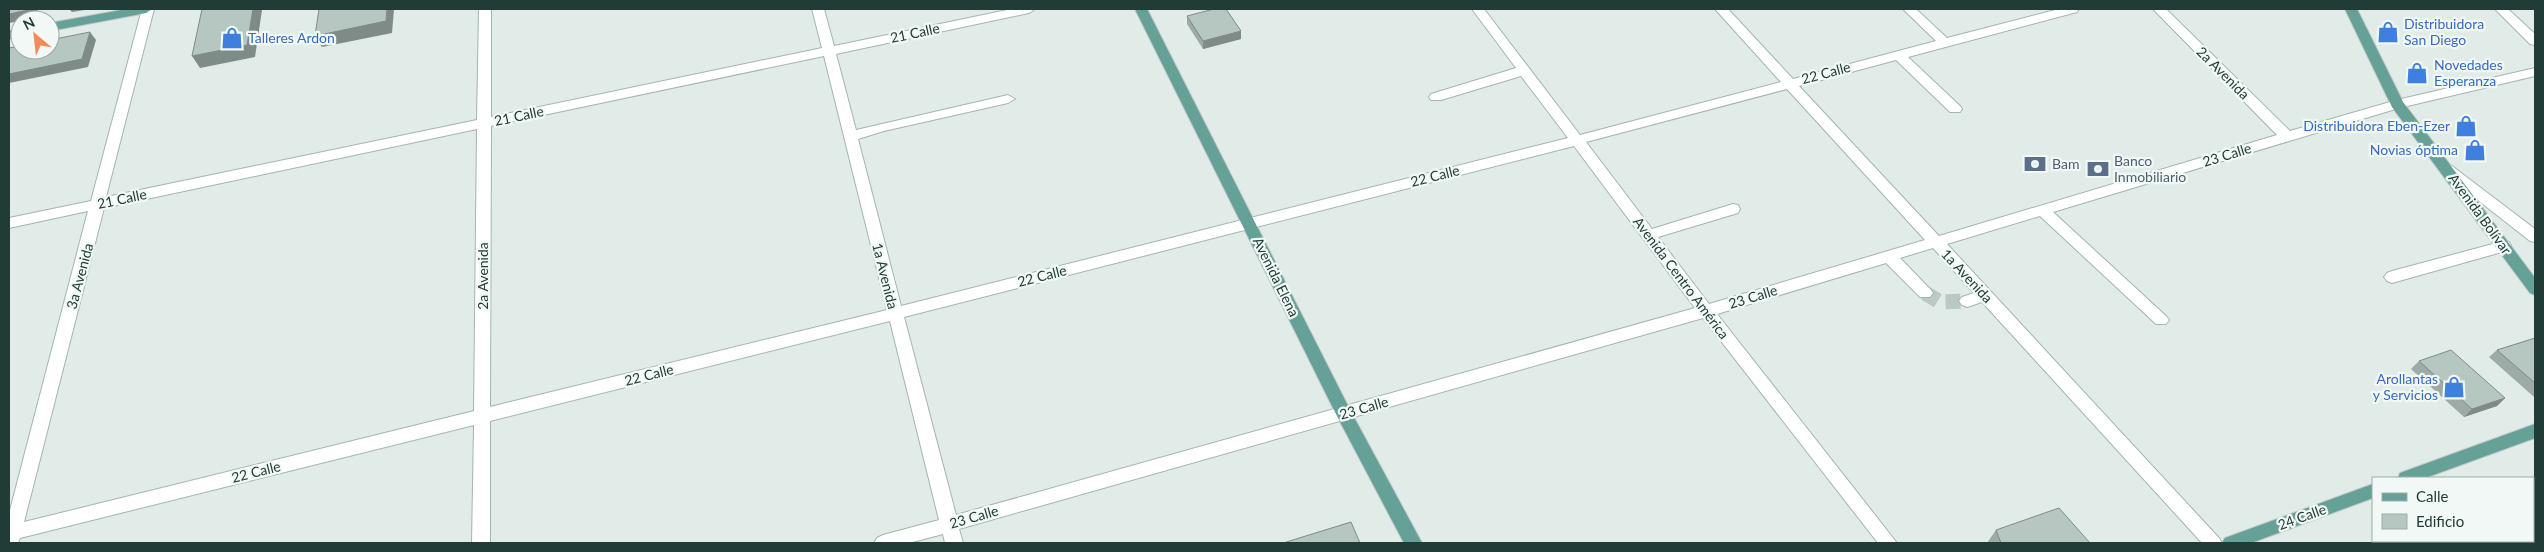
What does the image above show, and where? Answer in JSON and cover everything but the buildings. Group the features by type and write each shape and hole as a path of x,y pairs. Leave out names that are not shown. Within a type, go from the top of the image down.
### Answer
{"main road":[{"path":"60,25 147,9"},
{"name":"Avenida Elena","path":"1141,9 1250,223 1344,414 1413,543"},
{"name":"Avenida Bolívar","path":"2351,9 2397,104 2448,169 2535,289"},
{"path":"2409,477 2535,431"},
{"name":"24 Calle","path":"2231,543 2372,491"}],"street":[{"name":"3a Avenida","path":"11,536 99,204 147,9"},
{"name":"2a Avenida","path":"481,543 485,9"},
{"name":"1a Avenida","path":"818,9 894,314 954,543"},
{"name":"21 Calle","path":"9,222 1029,9"},
{"name":"Avenida Centro América","path":"1478,9 1706,311 1888,543"},
{"name":"1a Avenida","path":"1721,9 2213,543"},
{"path":"1909,9 1944,42"},
{"name":"22 Calle","path":"11,536 1577,140 2073,9"},
{"name":"2a Avenida","path":"2159,9 2287,137"},
{"path":"2501,9 2535,40"},
{"path":"1898,54 1955,109"},
{"path":"1436,97 1525,70"},
{"name":"23 Calle","path":"883,543 1706,311 2397,104 2535,72"},
{"path":"850,138 882,127 1008,100"},
{"path":"2448,169 2535,236"},
{"path":"1648,235 1733,209"},
{"path":"2042,210 2161,320"},
{"path":"2392,277 2504,246"},
{"path":"1889,256 1926,293"},
{"path":"1968,301 1985,295"}],"tunnel":[{"path":"1925,293 1940,302 1967,301"}],"place":[{"name":"Distribuidora San Diego","path":"2388,32"},
{"name":"Talleres Ardon","path":"232,38"},
{"name":"Novedades Esperanza","path":"2417,73"},
{"name":"Distribuidora Eben-Ezer","path":"2466,126"},
{"name":"Novias óptima","path":"2475,150"},
{"name":"Bam","path":"2035,164"},
{"name":"Banco Inmobiliario","path":"2098,169"},
{"name":"Arollantas y Servicios","path":"2454,387"}]}
